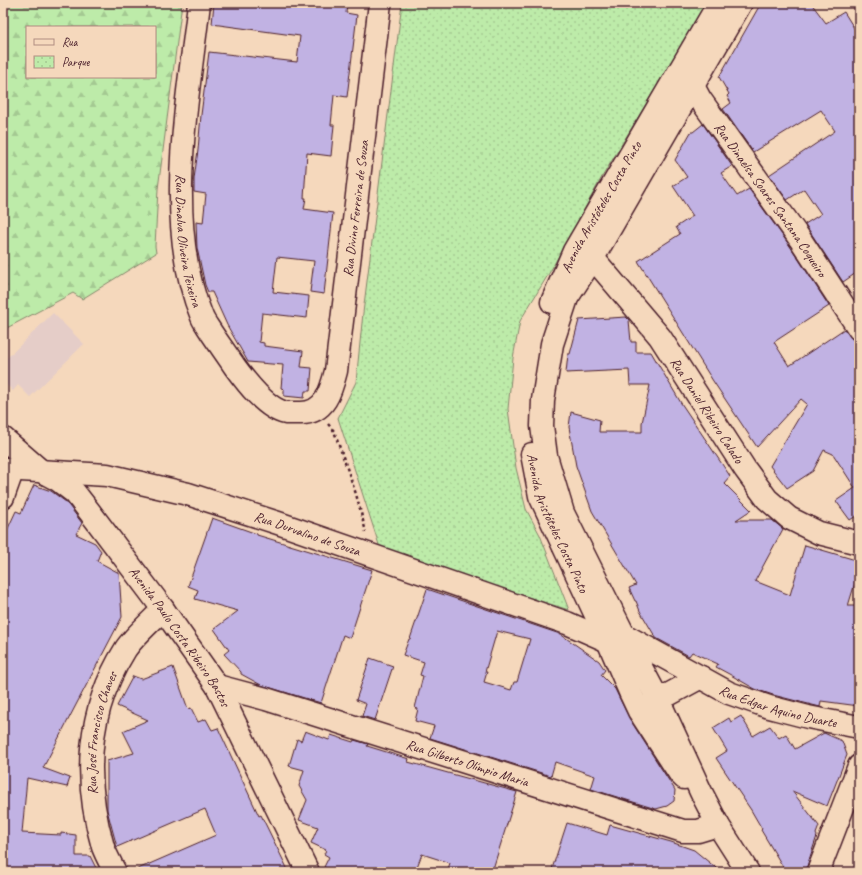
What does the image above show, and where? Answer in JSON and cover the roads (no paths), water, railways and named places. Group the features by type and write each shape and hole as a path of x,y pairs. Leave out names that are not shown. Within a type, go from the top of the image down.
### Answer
{"street":[{"name":"Rua Dinalva Oliveira Teixeira","path":"199,3 182,152 181,191 183,233 188,279 202,318 245,380 264,401 275,409 285,412 307,413 317,410"},
{"name":"Rua Divino Ferreira de Souza","path":"317,410 326,400 332,388 336,371 380,3"},
{"name":"Avenida Aristóteles Costa Pinto","path":"685,80 719,3"},
{"name":"Avenida Aristóteles Costa Pinto","path":"741,3 685,80 584,254 567,298 552,344 543,400 542,426 546,456 563,513 616,634 659,701 701,792 718,824 748,872"},
{"name":"Rua Dinaelsa Soares Santana Coqueiro","path":"685,80 800,239 859,329"},
{"name":"Rua Daniel Ribeiro Calado","path":"584,254 660,337 745,469 767,499 789,518 819,533 859,544"},
{"name":"Avenida Paulo Costa Ribeiro Bastos","path":"3,438 41,470 58,480 75,493 163,610 217,686 308,872"},
{"name":"Rua Durvalino de Souza","path":"8,469 107,475 188,494 278,523 369,556 567,623 616,634"},
{"path":"3,497 8,469"},
{"name":"Rua José Francisco Chaves","path":"115,872 103,848 92,795 91,756 96,717 109,679 126,648 163,610"},
{"name":"Avenida Aristóteles Costa Pinto","path":"616,634 630,692 639,711 680,774 701,792"},
{"name":"Rua Edgar Aquino Duarte","path":"616,634 701,677 729,693 769,708 859,727"},
{"path":"639,711 701,677"},
{"name":"Rua Gilberto Olímpio Maria","path":"217,686 273,701 683,831 698,831 718,824"},
{"path":"818,872 859,766"}]}
